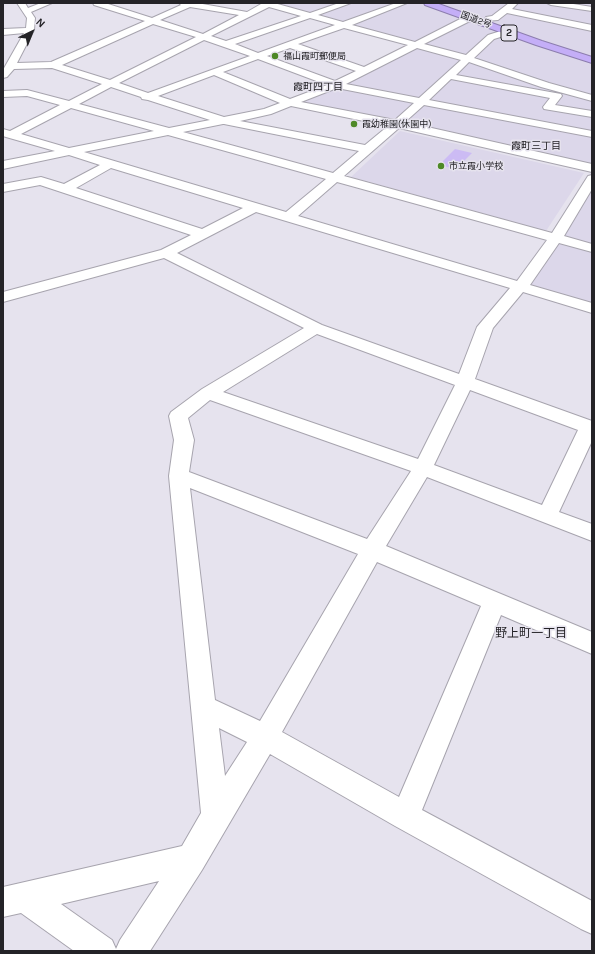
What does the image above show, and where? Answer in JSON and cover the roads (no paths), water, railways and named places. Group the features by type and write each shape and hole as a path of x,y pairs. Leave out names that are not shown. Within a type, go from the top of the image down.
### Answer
{"highway":[{"name":"国道2号","path":"428,3 507,32 592,60"},
{"name":"国道2号","path":"444,3 559,44 592,53"}],"street":[{"path":"3,77 11,66 30,30 32,18 21,3"},
{"path":"26,11 48,3"},
{"path":"97,3 226,44 336,85 592,134"},
{"path":"7,133 111,85 267,3 416,46 468,59 557,89 592,98"},
{"path":"284,8 299,3"},
{"path":"226,44 347,3"},
{"path":"146,97 403,3"},
{"path":"489,19 495,18 514,3"},
{"path":"551,3 577,5 592,9"},
{"path":"53,65 188,4 246,14"},
{"path":"505,10 592,28"},
{"path":"3,165 267,112 336,85 416,46 452,25 469,18"},
{"path":"3,32 30,30"},
{"path":"289,217 397,124 491,37 507,32"},
{"path":"291,45 365,71"},
{"path":"11,66 53,65 146,97 224,121 367,149"},
{"path":"214,72 289,103 397,124 592,168"},
{"path":"448,76 556,96 548,106 592,114"},
{"path":"3,94 27,94 172,132 592,248"},
{"path":"7,133 592,308"},
{"path":"65,189 110,164"},
{"path":"131,951 191,859 265,737 372,550 423,468 465,382 485,327 530,275 555,239 592,179"},
{"path":"3,188 41,181 203,234"},
{"path":"3,297 166,253 255,207"},
{"path":"166,253 316,328 590,428 547,516"},
{"path":"216,816 179,476 184,440 178,416 208,393 316,328"},
{"path":"208,393 423,468 592,533"},
{"path":"179,476 372,550 494,603 592,643"},
{"path":"405,816 494,603"},
{"path":"203,707 265,737 405,816 592,918"},
{"path":"14,899 191,859"},
{"path":"14,899 100,951"}],"place":[{"name":"福山霞町郵便局","path":"275,56"},
{"name":"霞幼稚園(休園中)","path":"354,124"},
{"name":"市立霞小学校","path":"441,166"}],"district":[{"name":"霞町四丁目","path":"318,87"},
{"name":"霞町三丁目","path":"536,146"},
{"name":"野上町一丁目","path":"531,634"}]}
